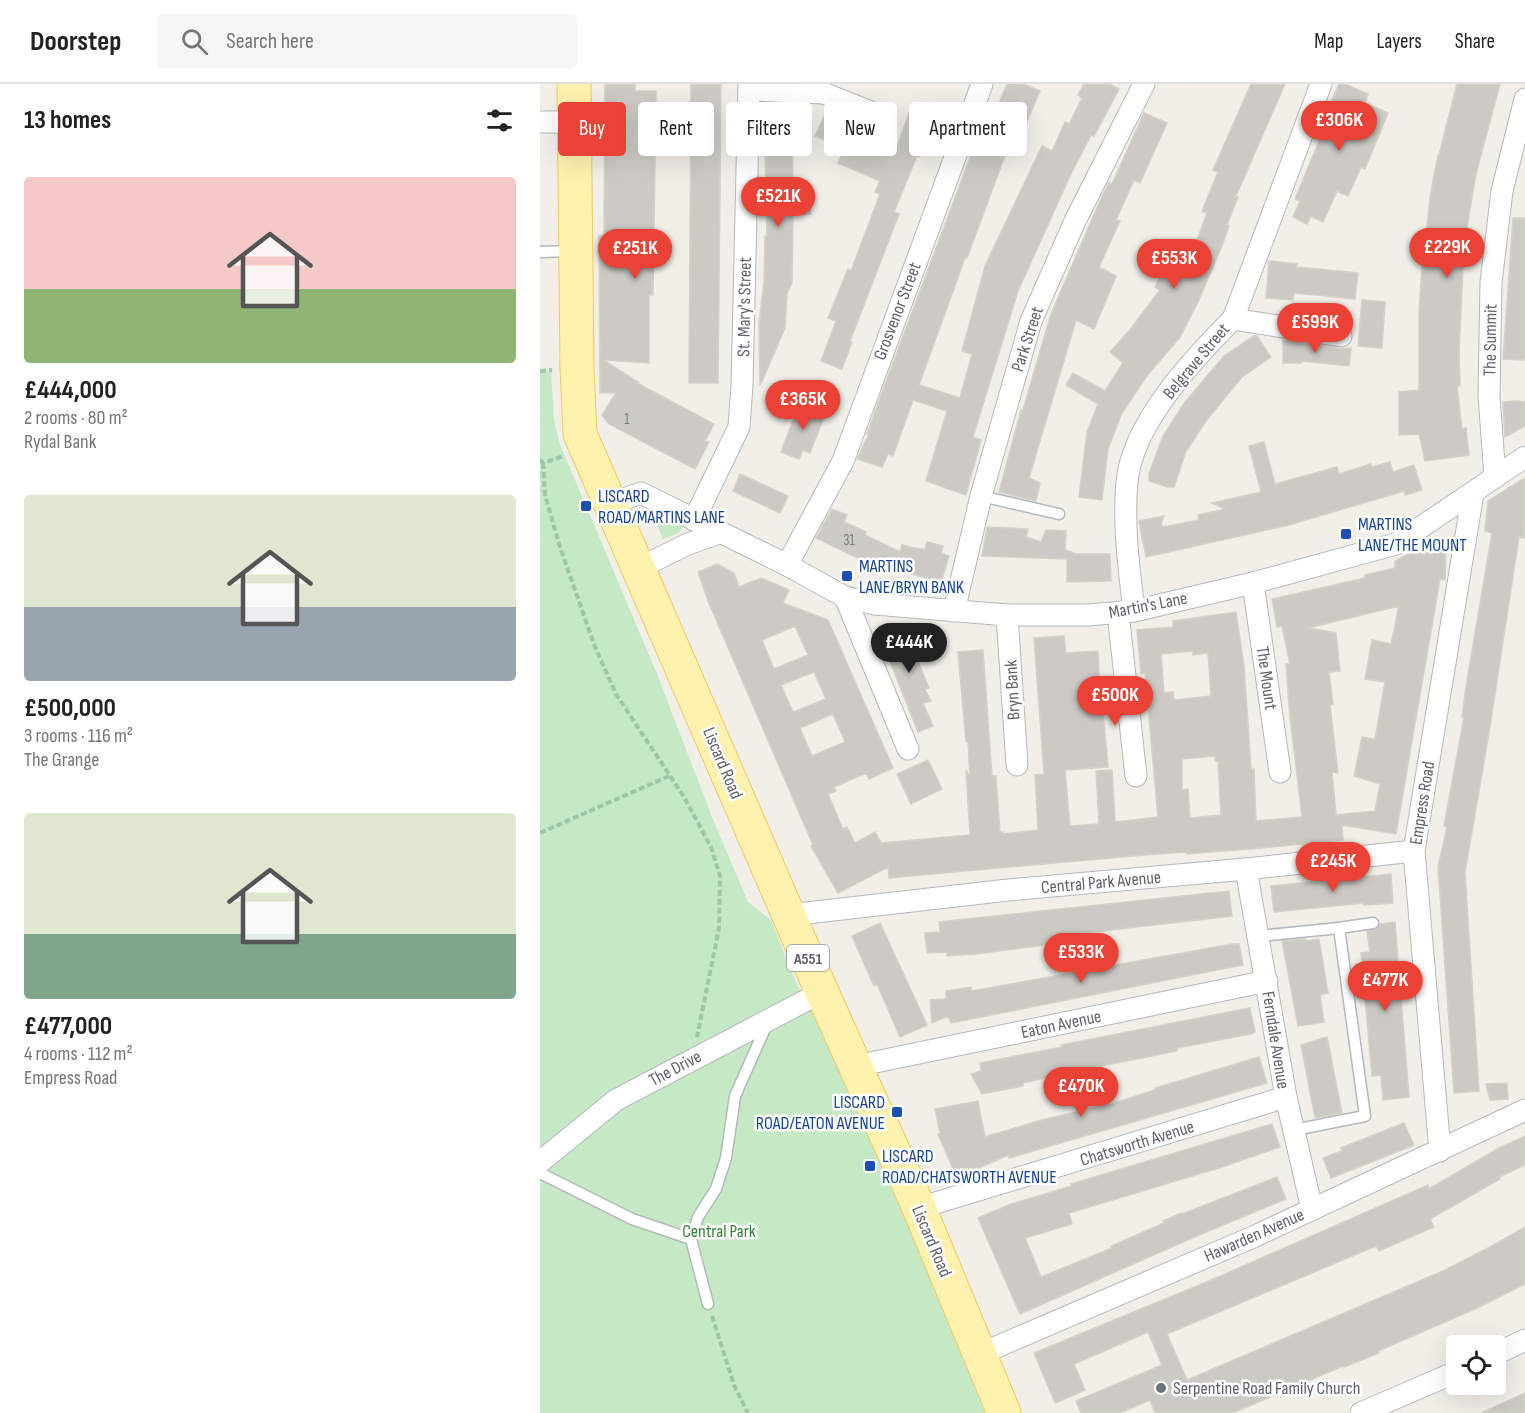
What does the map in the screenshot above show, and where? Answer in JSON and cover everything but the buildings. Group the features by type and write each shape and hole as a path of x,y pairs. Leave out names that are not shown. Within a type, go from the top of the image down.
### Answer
{"main road":[{"name":"Liscard Road","path":"574,84 575,102"},
{"name":"Liscard Road","path":"576,156 577,378 580,434 822,992 919,1208 1004,1413"}],"street":[{"name":"Grosvenor Street","path":"787,565 843,461 982,84"},
{"name":"Park Street","path":"954,610 981,496 1031,321 1075,221 1144,84"},
{"name":"Belgrave Street","path":"1136,776 1126,612 1127,480 1135,451 1152,415 1206,346 1233,319 1321,84"},
{"path":"749,87 824,93 847,102"},
{"name":"St. Mary's Street","path":"694,520 739,427 749,87"},
{"name":"The Summit","path":"1495,477 1489,396 1491,282 1502,191 1525,99"},
{"path":"540,122 558,122"},
{"path":"1233,319 1341,336"},
{"name":"Martin's Lane","path":"610,504 641,493 787,565 845,597 875,604 1007,615 1126,612 1254,583 1396,544 1525,457"},
{"name":"Empress Road","path":"1440,1151 1414,851 1473,493"},
{"path":"639,568 719,532"},
{"name":"The Mount","path":"1254,583 1280,772"},
{"path":"845,597 908,748"},
{"name":"Bryn Bank","path":"1007,615 1017,765"},
{"name":"Central Park Avenue","path":"789,915 1008,890 1246,869 1414,851"},
{"name":"Ferndale Avenue","path":"1246,869 1286,1097 1312,1209"},
{"name":"Eaton Avenue","path":"856,1066 1267,981"},
{"name":"The Drive","path":"540,1162 616,1100 822,992"},
{"name":"Chatsworth Avenue","path":"919,1208 1286,1097"},
{"name":"Hawarden Avenue","path":"980,1354 1253,1237 1525,1110"},
{"path":"1506,1349 1525,1340"},
{"path":"1361,1413 1446,1376"}],"lane":[{"path":"540,252 577,251"},
{"path":"981,496 1059,514"},
{"path":"1259,936 1373,923"},
{"path":"1293,1130 1365,1116 1339,928"},
{"path":"708,1304 691,1239 698,1217 716,1189 726,1158 735,1096 770,1019"},
{"path":"540,1173 632,1218 691,1239"}],"path":[{"path":"543,463 545,495 560,547 595,647 616,694 711,847 720,876 719,928 696,1045 701,1055"},
{"path":"540,833 669,776"},
{"path":"708,1304 734,1385 748,1413"}],"green space":[{"name":"Central Park","path":"540,371 551,371 554,420 559,442 657,674 714,822 748,902 771,920 797,985 822,1024 993,1413 540,1413"},
{"path":"667,511 677,515 683,526 679,533 663,539 652,514"}],"place":[{"name":"LISCARD ROAD/MARTINS LANE","path":"586,506"},
{"name":"MARTINS LANE/THE MOUNT","path":"1346,534"},
{"name":"MARTINS LANE/BRYN BANK","path":"847,576"},
{"name":"LISCARD ROAD/EATON AVENUE","path":"897,1112"},
{"name":"LISCARD ROAD/CHATSWORTH AVENUE","path":"870,1166"},
{"name":"Serpentine Road Family Church","path":"1161,1388"}]}
